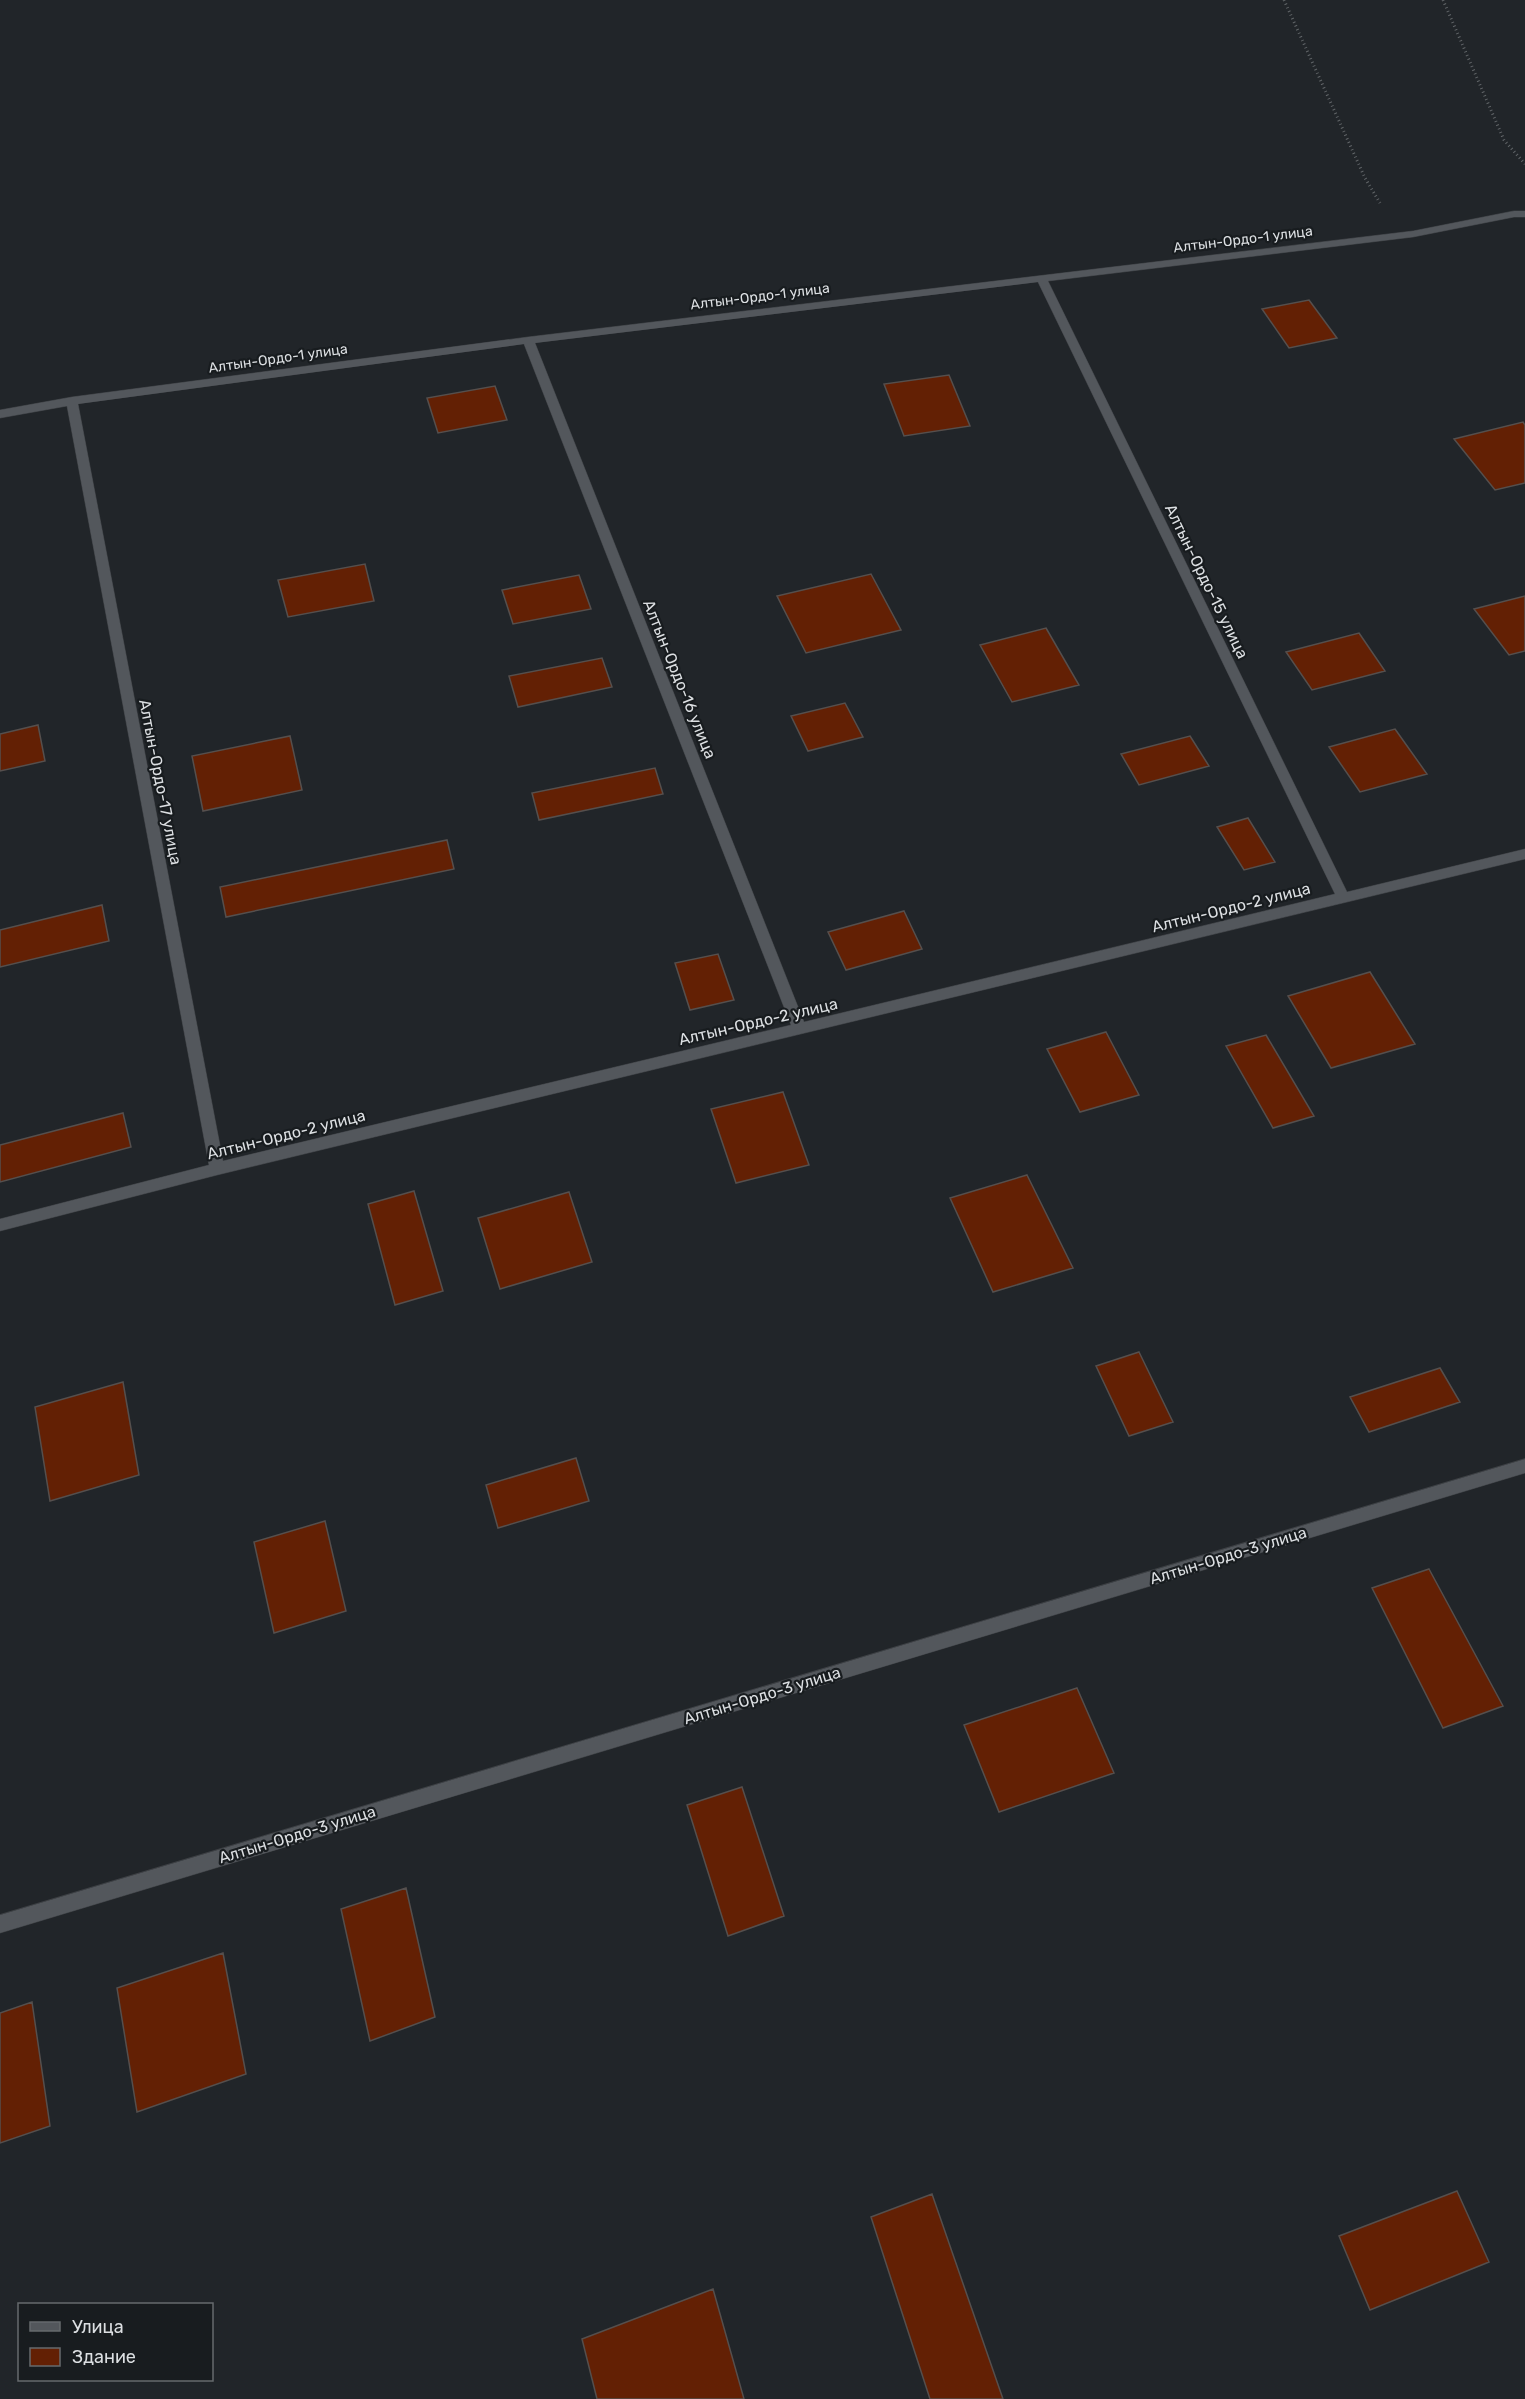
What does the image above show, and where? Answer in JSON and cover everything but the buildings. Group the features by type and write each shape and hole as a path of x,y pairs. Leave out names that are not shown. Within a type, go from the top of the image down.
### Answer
{"street":[{"name":"Алтын-Ордо-1 улица","path":"0,414 72,401 528,340 1413,234 1520,214"},
{"path":"1520,214 1525,227"},
{"name":"Алтын-Ордо-15 улица","path":"1041,277 1344,898"},
{"name":"Алтын-Ордо-16 улица","path":"528,340 800,1030"},
{"name":"Алтын-Ордо-17 улица","path":"72,401 218,1169"},
{"name":"Алтын-Ордо-2 улица","path":"0,1224 218,1169 1525,854"},
{"name":"Алтын-Ордо-3 улица","path":"0,1924 1525,1466"}],"path":[{"path":"1284,0 1365,178 1381,205 1413,234"},
{"path":"1443,0 1504,140 1525,164"}]}
